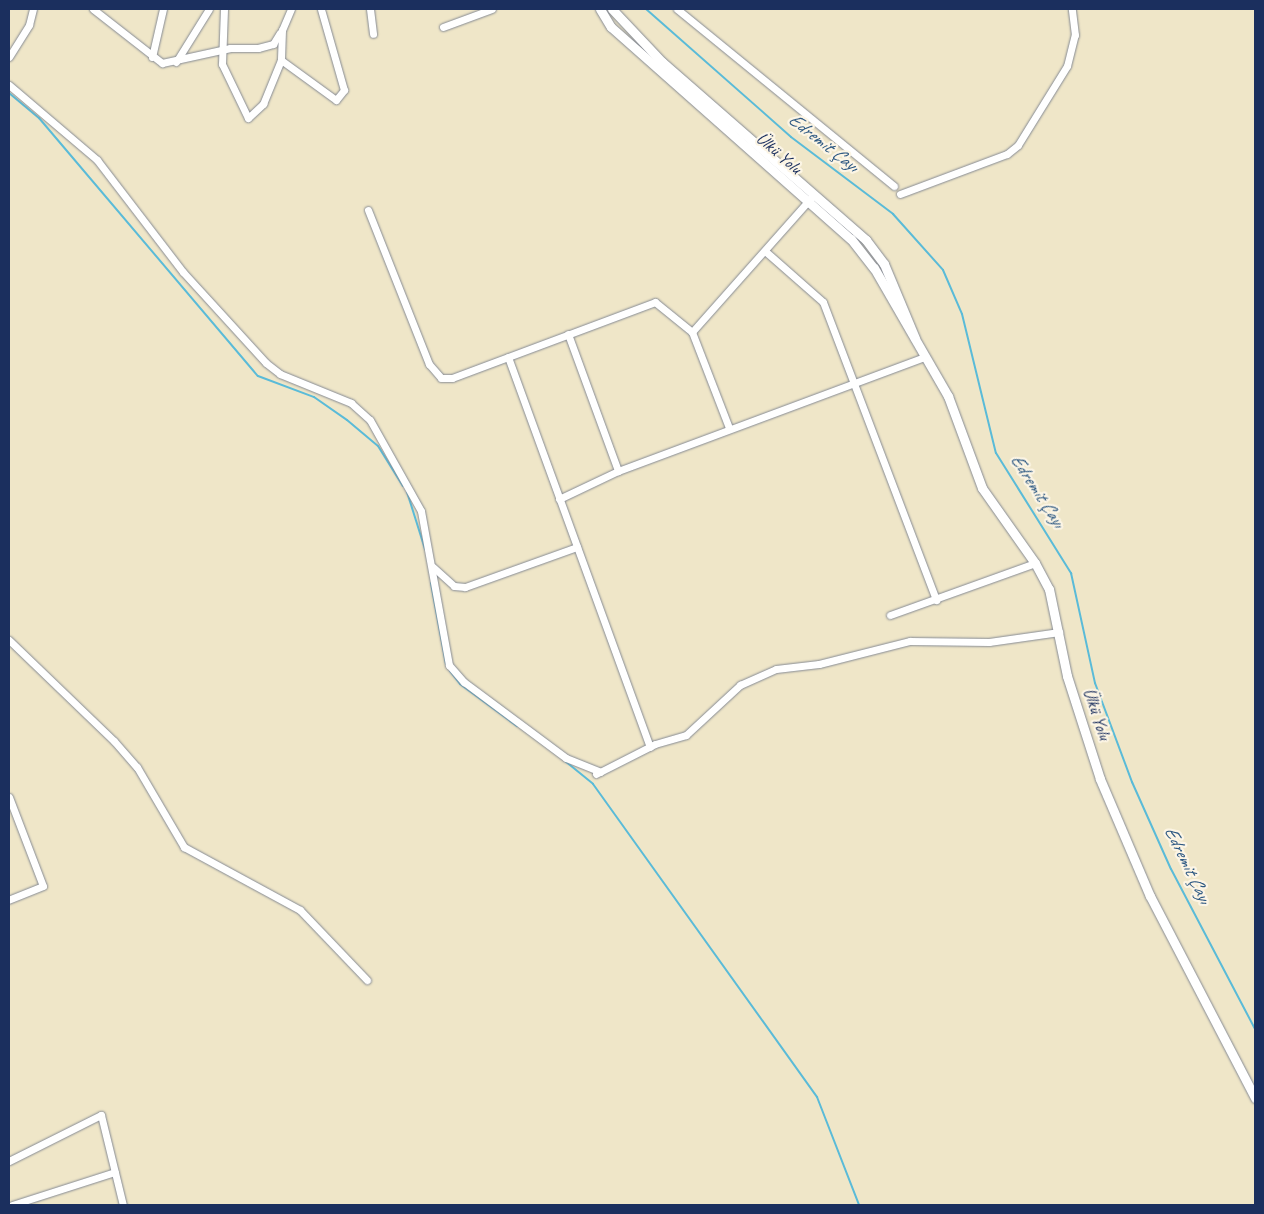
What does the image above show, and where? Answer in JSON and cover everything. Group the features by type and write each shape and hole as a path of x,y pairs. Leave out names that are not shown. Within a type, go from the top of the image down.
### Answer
{"main road":[{"name":"Ülkü Yolu","path":"600,9 611,27 876,252 912,325 915,340 948,396 982,488 1036,563 1049,590 1100,779 1150,896 1255,1098"},
{"name":"Ülkü Yolu","path":"612,9 662,62 812,198"}],"street":[{"path":"9,57 29,25 33,9"},
{"path":"93,9 152,57 176,62 221,50 273,44 282,30 291,9"},
{"path":"152,57 163,9"},
{"path":"176,62 209,9"},
{"path":"224,9 221,50 226,78 248,118 263,104 281,60 282,30"},
{"path":"281,60 330,98 344,95 321,9"},
{"path":"370,9 373,34"},
{"path":"443,27 492,9"},
{"path":"677,9 894,186"},
{"path":"900,194 1006,154 1018,145 1067,66 1075,35 1072,9"},
{"path":"9,85 97,160 183,272 266,363 280,374 351,403 370,420 421,511 433,567 449,665 464,682 566,758 598,773 650,747 686,734 740,685 776,669 819,664 910,641 989,642 1059,632"},
{"path":"692,332 812,198"},
{"path":"368,210 434,373 452,378 656,302 692,332 729,428"},
{"path":"765,251 823,302 936,600"},
{"path":"568,334 618,471"},
{"path":"508,357 650,747"},
{"path":"560,499 618,471 729,428 924,358"},
{"path":"433,567 454,586 466,588 577,547"},
{"path":"890,615 1036,563"},
{"path":"9,640 114,741 137,767 184,846 300,910 368,980"},
{"path":"9,797 43,886 9,900"},
{"path":"9,1161 101,1115 123,1205"},
{"path":"12,1205 115,1172"}],"waterway":[{"name":"Edremit Çayı","path":"646,9 791,137 893,214 943,270 962,314 996,453 1071,573 1095,683 1132,782 1171,869 1255,1029"},
{"path":"9,93 39,118 258,376 314,397 347,420 378,446 403,486"},
{"path":"407,492 425,549"},
{"path":"431,583 446,664"},
{"path":"450,671 460,684 517,726"},
{"path":"565,761 593,784 817,1097 859,1205"}]}
